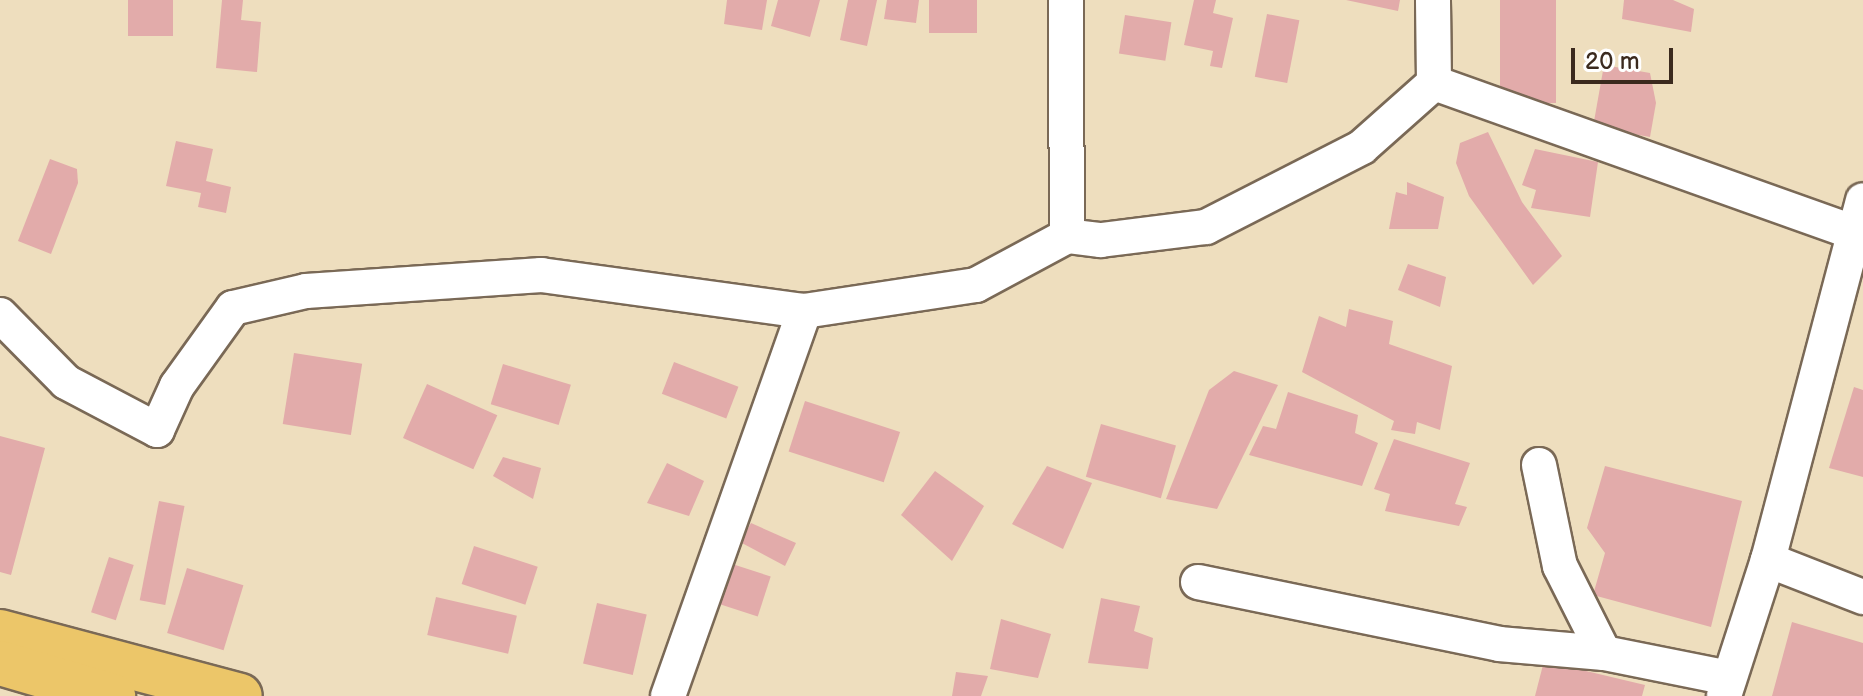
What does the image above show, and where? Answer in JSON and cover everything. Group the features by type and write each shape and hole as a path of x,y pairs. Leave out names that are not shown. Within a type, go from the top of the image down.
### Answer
{"main road":[{"path":"0,632 240,696"},
{"path":"0,663 113,696"}],"street":[{"path":"1066,0 1067,236"},
{"path":"0,315 66,382 157,430 177,386 233,308 306,291 541,275 804,311 976,285 1067,236 1101,240 1206,227 1362,147 1434,83 1433,0"},
{"path":"1198,582 1499,644 1604,653 1726,687 1768,560 1860,223 1434,83"},
{"path":"668,696 804,311"},
{"path":"1539,465 1560,566 1604,653"},
{"path":"1768,560 1863,597"}],"building":[{"path":"128,0 173,0 173,36 128,36"},
{"path":"222,0 243,0 241,20 261,22 257,72 216,68"},
{"path":"727,0 767,0 762,30 724,24"},
{"path":"778,0 820,0 810,37 771,26"},
{"path":"848,0 877,0 867,46 840,40"},
{"path":"887,0 919,0 916,23 884,19"},
{"path":"929,0 977,0 977,33 929,33"},
{"path":"1194,0 1216,0 1213,13 1233,18 1222,68 1210,66 1213,51 1184,45"},
{"path":"1346,0 1400,0 1398,11"},
{"path":"1500,0 1556,0 1556,103 1500,103"},
{"path":"1624,0 1673,0 1694,9 1691,32 1622,19"},
{"path":"1267,14 1299,20 1287,83 1255,77"},
{"path":"1125,15 1171,22 1165,61 1119,54"},
{"path":"1604,65 1650,73 1656,103 1650,137 1593,127"},
{"path":"1488,132 1522,202 1562,256 1533,285 1469,196 1456,163 1460,143"},
{"path":"176,141 213,149 206,181 231,187 226,213 198,207 201,193 166,186"},
{"path":"1535,149 1598,162 1590,217 1531,208 1536,190 1522,185"},
{"path":"50,159 77,169 78,183 51,254 18,241"},
{"path":"1407,182 1444,197 1438,229 1389,229 1396,192 1407,195"},
{"path":"1408,264 1446,277 1440,307 1398,290"},
{"path":"1349,309 1393,321 1389,344 1452,366 1440,430 1417,422 1415,434 1391,430 1394,421 1302,372 1319,316 1346,327"},
{"path":"294,353 362,364 351,435 283,424"},
{"path":"674,362 738,387 726,418 662,394"},
{"path":"503,364 571,385 559,425 491,404"},
{"path":"1234,371 1278,385 1217,509 1166,499 1209,390"},
{"path":"427,384 497,415 473,469 403,438"},
{"path":"1854,387 1863,390 1863,477 1829,468"},
{"path":"1288,392 1358,415 1355,433 1378,443 1362,486 1249,455 1263,426 1276,429"},
{"path":"805,401 900,432 884,482 789,451"},
{"path":"1101,424 1176,445 1161,498 1086,477"},
{"path":"0,436 45,448 11,575 0,572"},
{"path":"1394,439 1470,463 1455,504 1467,507 1459,526 1385,511 1390,494 1374,489"},
{"path":"503,457 541,468 533,499 493,476"},
{"path":"667,463 704,481 689,516 647,503"},
{"path":"1047,466 1092,483 1063,549 1012,524"},
{"path":"1605,466 1742,501 1711,627 1593,595 1605,553 1587,528"},
{"path":"935,471 984,506 952,561 901,515"},
{"path":"159,501 185,506 165,605 140,600"},
{"path":"751,523 796,543 785,566 740,542"},
{"path":"474,546 538,567 525,605 462,584"},
{"path":"109,557 134,565 116,620 91,612"},
{"path":"726,562 771,577 758,616 713,602"},
{"path":"187,568 243,585 224,650 167,633"},
{"path":"436,597 517,616 508,654 427,635"},
{"path":"1101,598 1140,606 1134,631 1153,638 1148,669 1088,663"},
{"path":"597,603 647,614 633,675 583,663"},
{"path":"1001,619 1051,634 1038,678 990,669"},
{"path":"1792,622 1863,643 1863,696 1772,696"},
{"path":"1544,661 1645,685 1642,696 1535,696"},
{"path":"956,672 988,676 981,696 952,696"}]}
